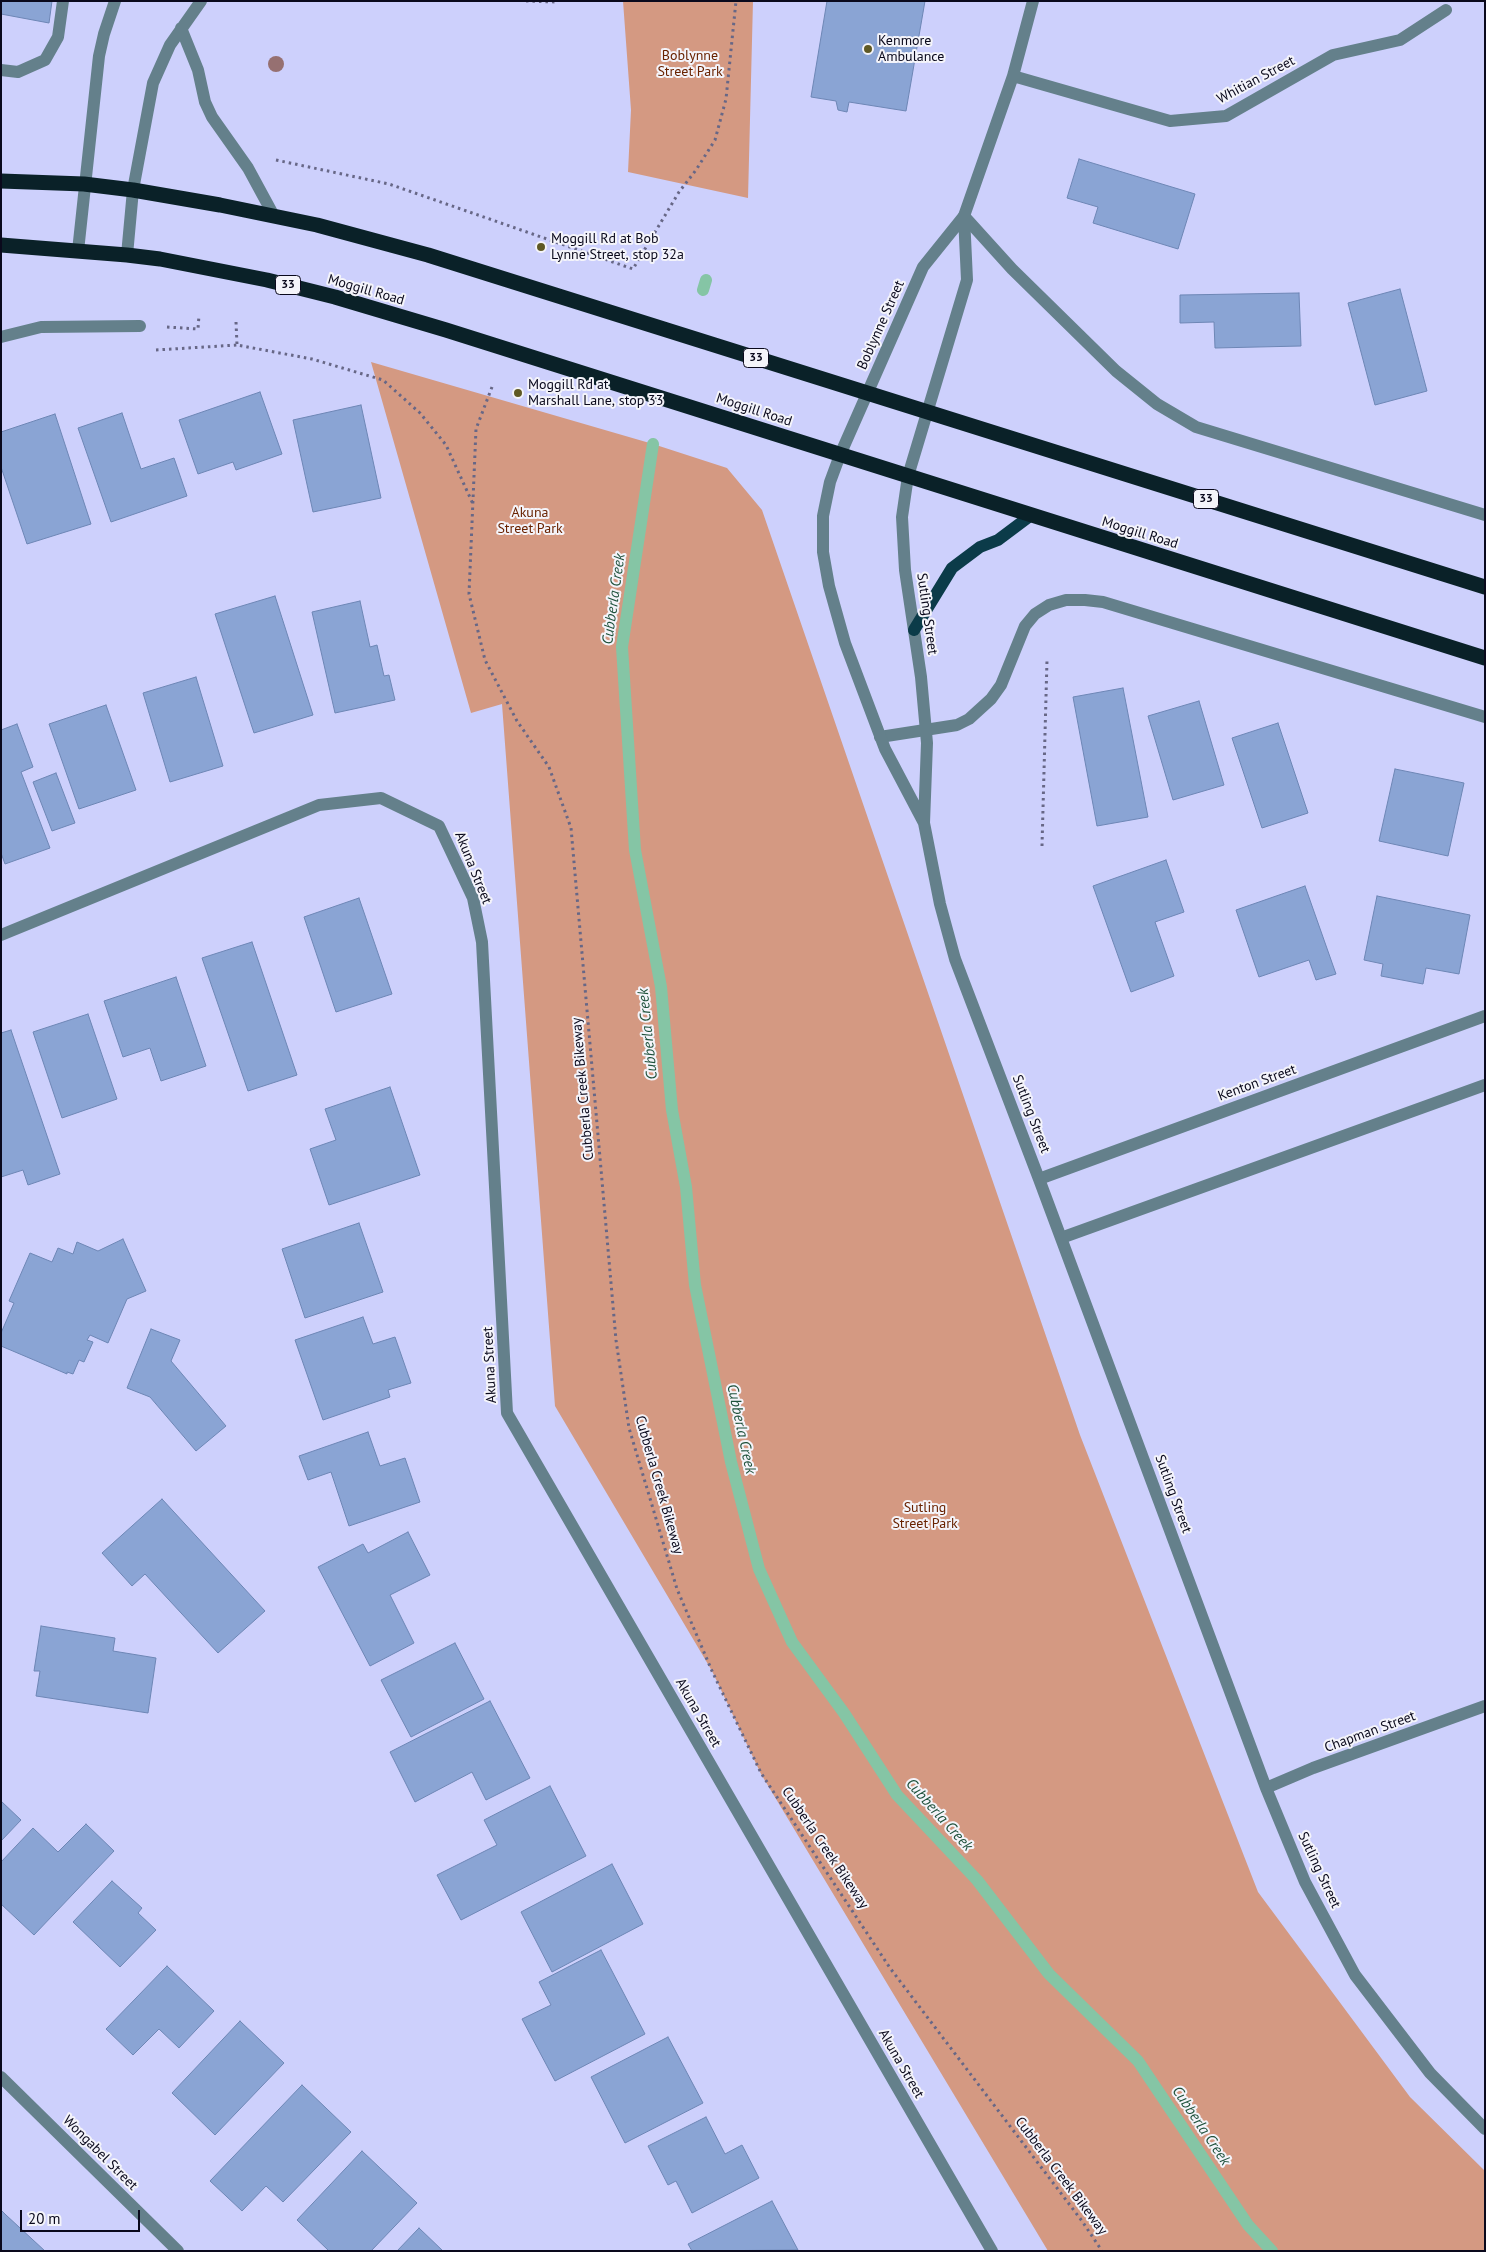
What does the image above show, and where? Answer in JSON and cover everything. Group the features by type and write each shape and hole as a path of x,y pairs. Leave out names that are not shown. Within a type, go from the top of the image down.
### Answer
{"highway":[{"name":"33","path":"1,181 84,184 133,190 274,216 428,255 1485,587"},
{"name":"Moggill Road","path":"1,245 127,255 258,278 363,305 1485,658"}],"main road":[{"path":"914,630 952,568 980,547 998,540 1030,516"}],"street":[{"path":"1,70 18,72 45,60 58,37 63,1"},
{"path":"78,251 99,56 115,1"},
{"path":"127,255 133,190 153,83 159,67 181,28 201,1"},
{"name":"Boblynne Street","path":"840,455 923,267 964,216 1013,76 1033,1"},
{"name":"Whitian Street","path":"1013,76 1170,121 1226,116 1333,55 1400,40 1446,10"},
{"path":"181,28 198,70 205,102 212,117 248,168 274,216"},
{"path":"964,216 1012,269 1116,371 1157,404 1196,427 1485,515"},
{"name":"Boblynne Street","path":"928,412 967,280 964,216"},
{"path":"1,337 41,327 140,326"},
{"name":"Sutling Street","path":"928,412 908,476 902,517 905,570 926,731 924,823 940,904 955,959 1266,1788 1305,1882 1355,1975 1430,2073 1485,2129"},
{"name":"Sutling Street","path":"840,455 830,482 823,516 823,552 829,586 845,643 880,737 924,823"},
{"path":"880,737 957,725 969,719 991,699 1001,685 1025,626 1035,614 1049,605 1066,600 1103,602 1485,717"},
{"name":"Akuna Street","path":"1,935 319,805 381,798 439,826 460,866 473,898 482,942 507,1413 992,2251"},
{"name":"Kenton Street","path":"1039,1179 1485,1016"},
{"path":"1061,1238 1485,1086"},
{"name":"Chapman Street","path":"1266,1788 1313,1768 1485,1706"},
{"name":"Wongabel Street","path":"1,2077 178,2251"}],"path":[{"path":"526,1 556,2"},
{"path":"270,158 389,184 633,269 678,192 696,170 715,140 726,99 736,1"},
{"path":"140,326 198,329 199,315"},
{"path":"236,322 237,345 312,359 383,380 420,414 446,445 474,507"},
{"name":"Cubberla Creek Bikeway","path":"492,388 476,429 469,594 485,660 517,721 549,767 571,828 617,1349 628,1428 677,1589 712,1671 761,1774 890,1968 1070,2205 1102,2251"},
{"path":"1042,846 1047,660"}],"green space":[{"name":"Boblynne Street Park","path":"623,1 753,1 748,198 628,172 631,110"},
{"name":"Sutling Street Park","path":"371,362 653,444 727,468 762,510 1080,1435 1258,1892 1410,2097 1485,2171 1485,2251 1048,2251 761,1774 712,1671 555,1406 502,704 471,713"}],"building":[{"path":"1,1 52,1 49,23 1,14"},
{"name":"Kenmore Ambulance","path":"827,1 925,1 906,111 849,102 847,112 838,110 836,101 811,97"},
{"path":"1079,159 1195,194 1178,249 1093,223 1098,207 1067,198"},
{"path":"1400,289 1427,391 1375,405 1348,303"},
{"path":"1299,293 1301,346 1215,348 1214,322 1180,323 1180,295"},
{"path":"260,392 282,454 236,470 233,462 198,474 179,420"},
{"path":"361,405 381,498 313,512 293,420"},
{"path":"122,413 141,469 174,458 187,496 111,522 78,428"},
{"path":"55,414 91,524 27,544 1,467 1,432"},
{"path":"275,596 313,715 254,733 215,614"},
{"path":"360,601 370,647 377,645 384,676 389,675 395,700 335,713 312,612"},
{"path":"196,677 223,766 170,782 143,693"},
{"path":"1123,688 1148,817 1097,826 1073,697"},
{"path":"1199,701 1224,785 1173,800 1148,716"},
{"path":"106,705 136,790 79,809 49,724"},
{"path":"1278,723 1308,813 1262,828 1232,738"},
{"path":"17,724 33,767 21,772 50,848 5,864 1,853 1,730"},
{"path":"1395,769 1464,783 1448,856 1379,841"},
{"path":"56,773 75,823 52,831 33,782"},
{"path":"1166,860 1184,912 1155,922 1174,976 1131,992 1093,886"},
{"path":"1305,886 1336,974 1316,980 1309,960 1259,977 1236,910"},
{"path":"1377,896 1470,915 1459,974 1426,968 1423,984 1381,976 1383,964 1364,960"},
{"path":"359,898 392,994 336,1012 304,917"},
{"path":"252,942 297,1075 248,1091 202,958"},
{"path":"176,977 206,1066 161,1081 150,1048 123,1057 104,1001"},
{"path":"88,1014 117,1099 62,1118 33,1032"},
{"path":"11,1030 60,1174 28,1185 23,1170 1,1177 1,1033"},
{"path":"390,1087 420,1175 329,1205 310,1149 336,1140 325,1109"},
{"path":"359,1223 383,1292 305,1318 282,1249"},
{"path":"123,1239 146,1291 127,1299 108,1343 90,1335 87,1340 93,1342 84,1362 79,1360 73,1374 67,1372 67,1374 1,1346 1,1333 14,1303 9,1301 30,1253 52,1262 58,1248 73,1254 77,1242 98,1251"},
{"path":"363,1317 373,1344 395,1337 411,1383 388,1390 390,1397 323,1420 295,1340"},
{"path":"151,1329 180,1340 171,1361 226,1426 196,1451 150,1397 127,1388"},
{"path":"368,1432 380,1466 405,1458 420,1502 349,1526 331,1472 308,1480 299,1456"},
{"path":"162,1499 265,1611 218,1653 145,1574 132,1586 102,1553"},
{"path":"408,1532 430,1575 390,1595 414,1643 370,1666 318,1567 363,1544 368,1553"},
{"path":"41,1626 115,1638 113,1651 156,1658 148,1713 36,1696 40,1671 34,1671"},
{"path":"455,1643 484,1699 411,1737 381,1680"},
{"path":"490,1701 530,1778 486,1800 472,1772 415,1802 390,1752"},
{"path":"550,1786 586,1856 461,1920 437,1875 497,1845 484,1820"},
{"path":"1,1801 21,1820 1,1841"},
{"path":"86,1824 114,1851 34,1935 1,1904 1,1862 33,1828 58,1852"},
{"path":"612,1864 643,1924 552,1972 521,1912"},
{"path":"112,1881 142,1908 138,1913 156,1930 120,1967 73,1922"},
{"path":"601,1950 645,2034 555,2081 522,2019 551,2005 539,1982"},
{"path":"167,1966 214,2011 179,2048 159,2029 133,2055 106,2029"},
{"path":"240,2021 284,2063 215,2135 172,2093"},
{"path":"668,2037 703,2103 625,2143 591,2077"},
{"path":"302,2085 351,2132 283,2202 266,2186 242,2211 210,2181"},
{"path":"706,2117 725,2154 742,2145 759,2178 692,2213 676,2181 668,2185 648,2146"},
{"path":"362,2151 417,2203 371,2251 329,2251 297,2220"},
{"path":"772,2201 798,2250 692,2251 688,2244"},
{"path":"1,2210 6,2215 45,2251 1,2251"},
{"path":"419,2228 443,2251 397,2251"}],"waterway":[{"name":"Cubberla Creek","path":"703,290 706,280"},
{"name":"Cubberla Creek","path":"653,444 622,647 635,850 661,987 672,1110 686,1187 695,1285 731,1462 759,1569 792,1642 844,1713 897,1795 977,1880 1049,1974 1138,2061 1248,2225 1272,2251"}],"place":[{"name":"Kenmore Ambulance","path":"868,49"},
{"name":"Moggill Rd at Bob Lynne Street, stop 32a","path":"541,247"},
{"name":"Moggill Rd at Marshall Lane, stop 33","path":"518,393"}],"park label":[{"name":"Akuna Street Park","path":"530,522"}]}
